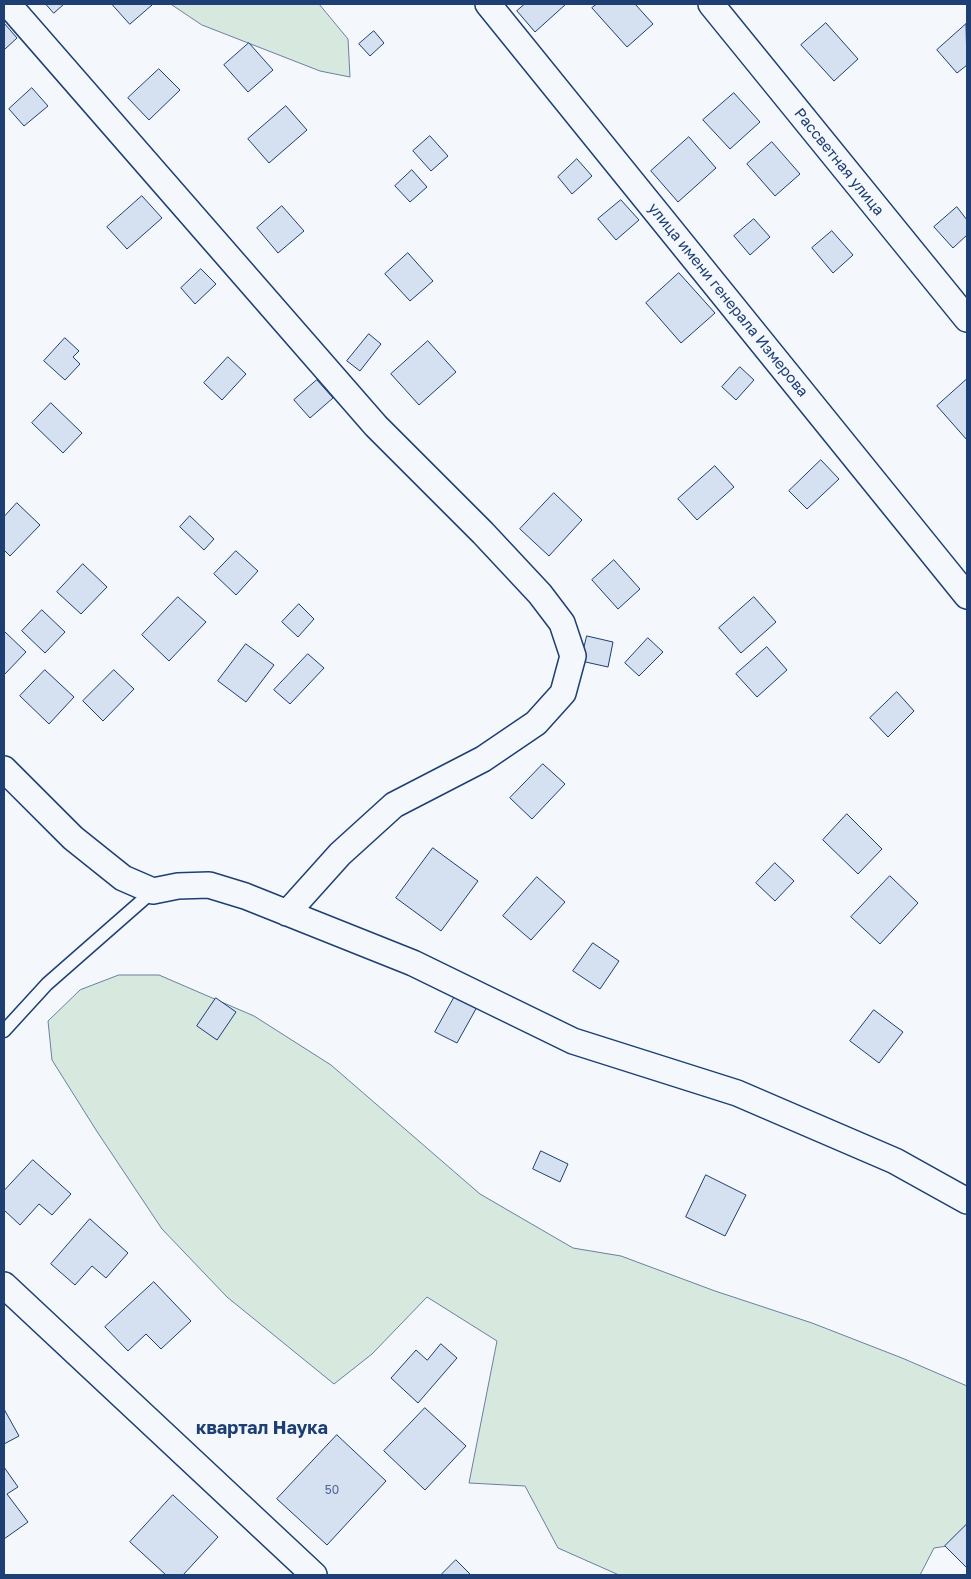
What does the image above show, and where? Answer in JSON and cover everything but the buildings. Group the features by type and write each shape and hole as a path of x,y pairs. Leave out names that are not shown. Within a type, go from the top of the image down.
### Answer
{"street":[{"path":"8,4 376,426 484,533 540,594 562,623 573,656 563,693 536,723 483,759 394,805 340,854 287,913"},
{"name":"улица имени генерала Измерова","path":"488,4 967,596"},
{"name":"Рассветная улица","path":"711,4 967,319"},
{"path":"4,769 72,838 123,878 153,891 178,886 209,885 245,896 413,963 572,1041 746,1096 895,1161 967,1201"},
{"path":"4,1285 301,1571"}],"lane":[{"path":"4,1031 47,984 153,891"}],"shaded area":[{"path":"171,4 319,4 348,39 350,77 320,71 202,25"},
{"path":"119,975 159,975 254,1016 331,1065 480,1194 573,1248 621,1256 715,1291 812,1323 967,1386 967,1543 934,1548 920,1575 619,1575 558,1548 525,1486 469,1483 497,1341 427,1297 372,1354 334,1384 227,1297 162,1229 52,1060 48,1021 80,990"}],"district":[{"name":"квартал Наука","path":"262,1428"}]}
